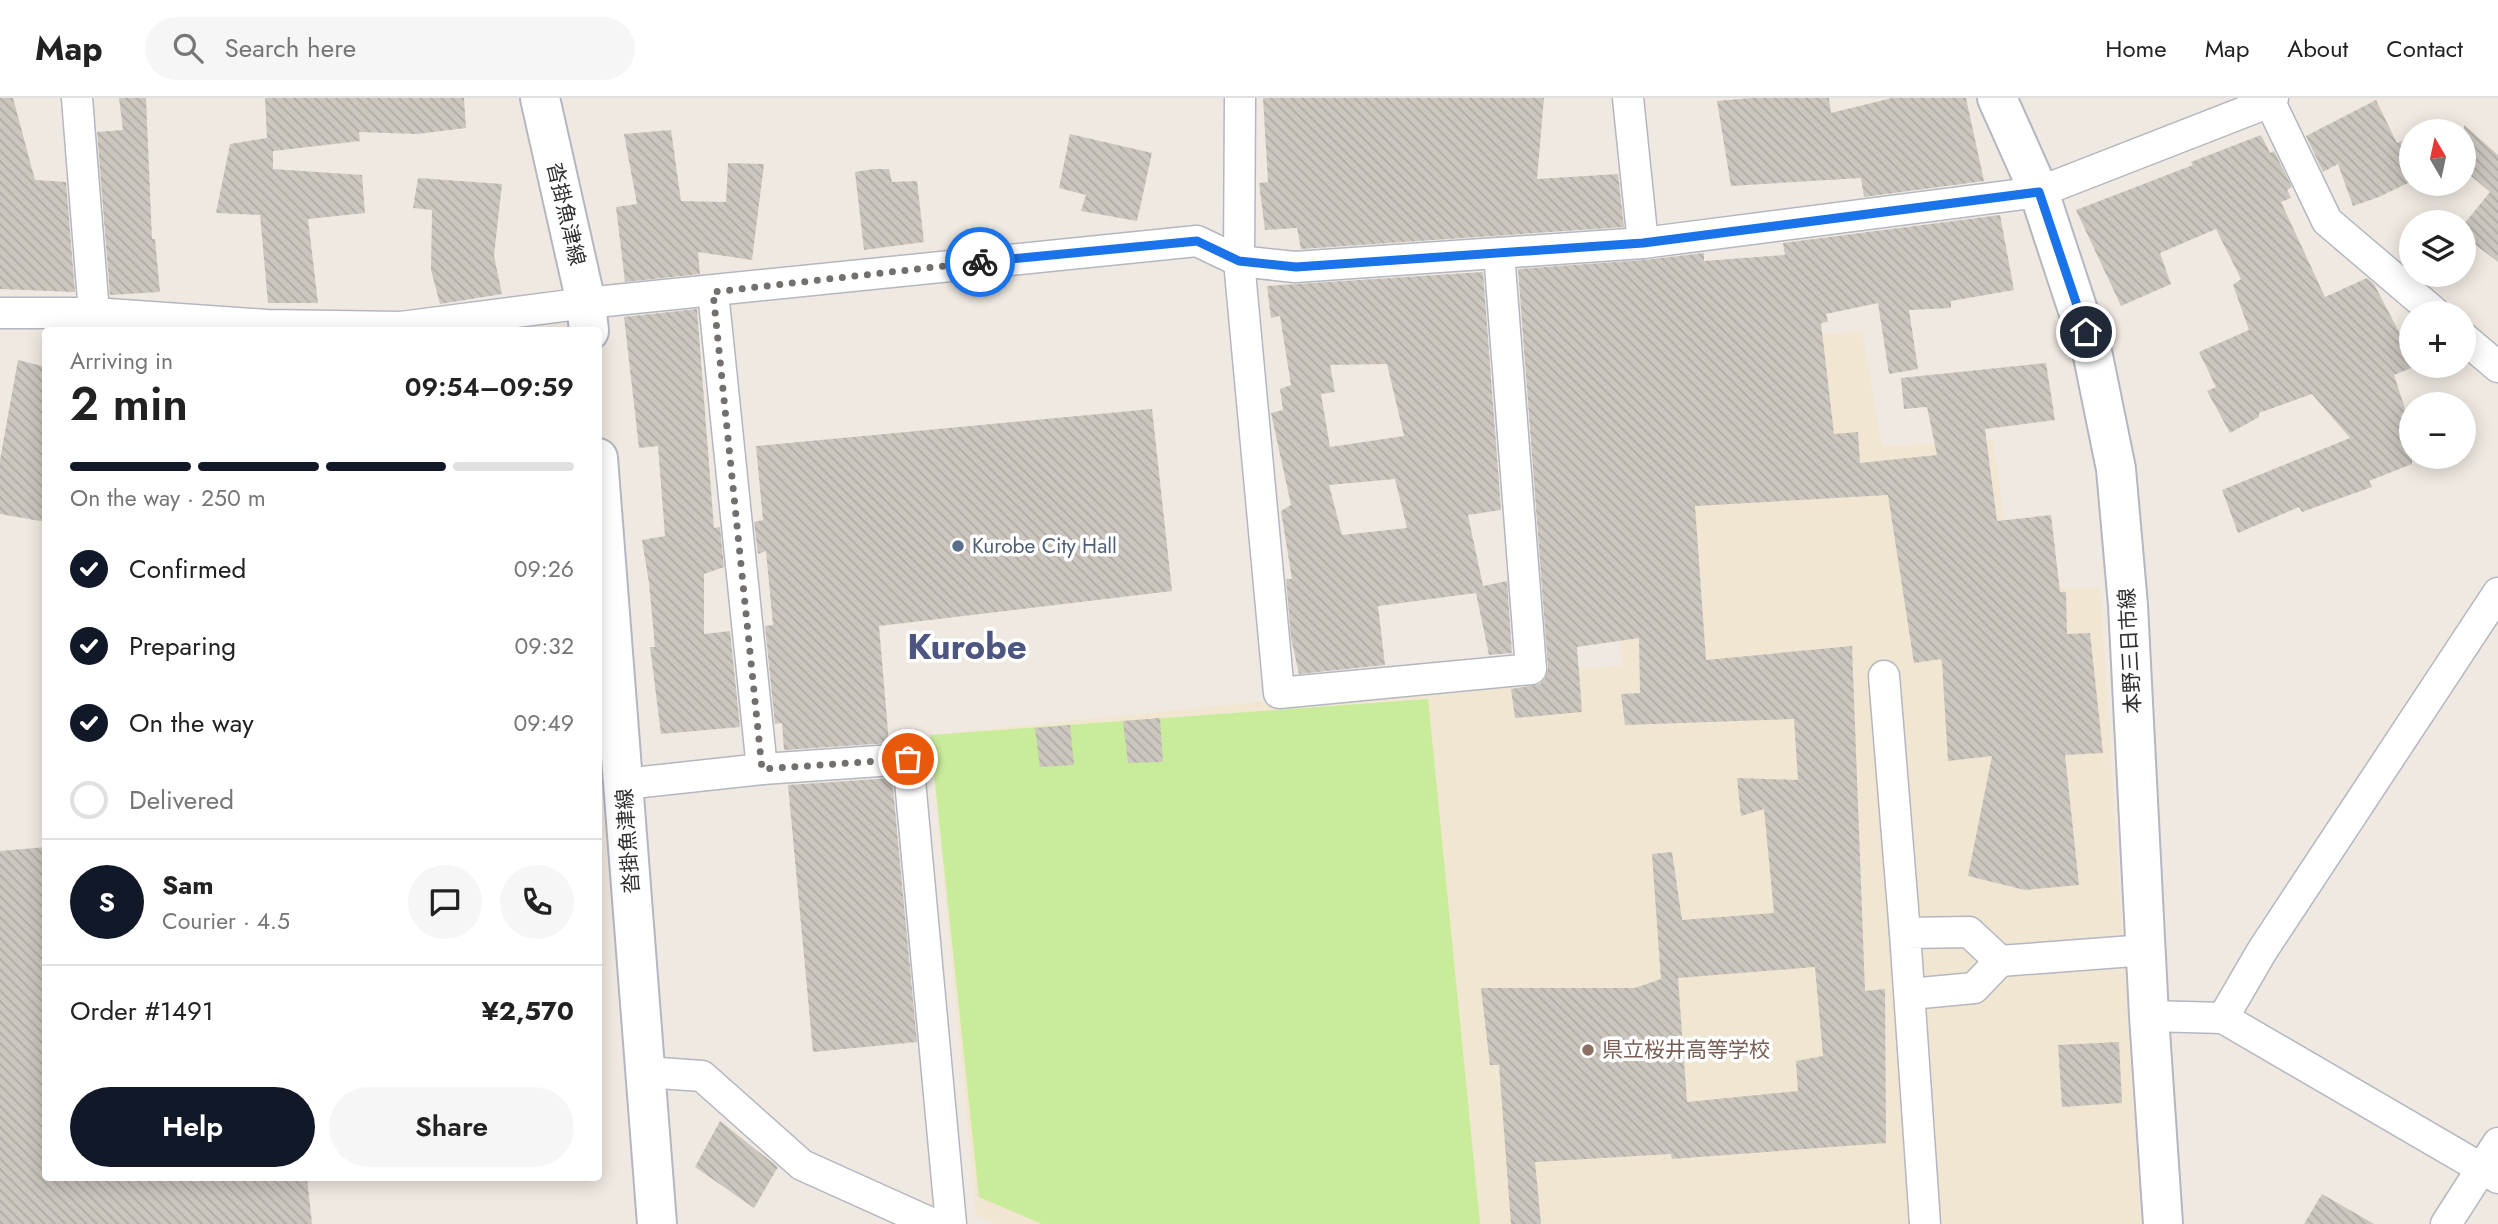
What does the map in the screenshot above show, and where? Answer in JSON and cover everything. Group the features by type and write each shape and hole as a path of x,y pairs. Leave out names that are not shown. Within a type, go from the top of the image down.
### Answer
{"main road":[{"name":"沓掛魚津線","path":"540,98 588,317"},
{"name":"本野三日市線","path":"1997,98 2039,192 2093,356 2116,469 2128,605 2149,1016 2163,1224"},
{"name":"沓掛魚津線","path":"602,508 657,1224"}],"street":[{"path":"76,98 94,313"},
{"path":"1240,98 1239,261 1279,693 1531,669 1499,253"},
{"path":"1628,98 1643,243"},
{"path":"401,327 542,311 588,317 713,292 871,273 1197,241 1239,261 1296,267 1643,243 2039,192 2271,100 2327,221 2421,301"},
{"path":"713,292 762,769"},
{"path":"0,313 94,313 269,327"},
{"path":"2476,348 2498,367"},
{"path":"2223,1018 2262,951 2498,593"},
{"path":"1884,676 1910,994 1925,1224"},
{"path":"624,784 762,769 908,759 951,1224"},
{"path":"1905,933 1969,932 2000,961"},
{"path":"1910,994 1974,988 2000,961 2146,950"},
{"path":"2149,1016 2223,1018 2493,1163 2446,1224"},
{"path":"645,1072 702,1076 802,1165 933,1224"}],"shaded area":[{"path":"1862,332 1882,447 1993,440 2014,588 2100,588 2141,1224 996,1224 976,1215 930,735 1622,665 1598,426 1581,352"}],"green space":[{"path":"1428,699 1480,1224 1042,1224 979,1197 930,735"}],"building":[{"path":"0,98 13,98 35,180 66,182 75,292 0,289"},
{"path":"119,98 146,98 152,239 155,239 160,292 110,295 97,132 123,130"},
{"path":"265,98 464,98 466,128 417,134 359,132 360,141 273,151 273,169 362,175 365,213 308,219 318,303 268,303 260,215 216,213 230,144 267,138"},
{"path":"1263,98 1544,98 1537,179 1618,174 1624,227 1301,249 1297,228 1265,230 1259,183 1268,182"},
{"path":"1829,98 1831,113 1892,98 1966,98 1984,181 1864,197 1861,178 1731,186 1717,101"},
{"path":"2376,100 2397,143 2399,142 2399,187 2353,206 2338,164 2323,172 2306,136"},
{"path":"671,130 681,201 726,202 728,163 764,164 752,260 698,252 700,274 625,282 616,207 637,204 624,134"},
{"path":"1070,134 1152,153 1137,221 1081,211 1086,195 1059,188"},
{"path":"2261,135 2270,153 2274,151 2292,187 2287,190 2291,198 2281,202 2325,297 2367,278 2374,284 2399,332 2399,373 2394,375 2400,392 2399,469 2369,481 2372,487 2302,512 2299,507 2238,533 2222,490 2350,438 2312,394 2259,413 2259,417 2230,433 2207,391 2216,387 2199,352 2249,330 2233,285 2241,279 2216,229 2160,253 2171,284 2121,306 2076,210 2193,165 2191,162"},
{"path":"2476,136 2498,155 2498,262 2476,245 2475,210 2490,192 2476,180"},
{"path":"889,169 892,182 917,181 924,242 864,250 855,172"},
{"path":"418,178 502,184 494,256 502,294 440,304 431,270 432,210 413,208"},
{"path":"2000,215 2014,290 1951,301 1951,308 1909,310 1918,369 1889,374 1878,303 1826,314 1828,322 1821,323 1834,434 1858,432 1860,463 1937,455 1927,407 1904,409 1901,378 2046,363 2055,420 1985,429 1997,521 2051,515 2060,592 2066,592 2067,634 2090,633 2103,753 2065,755 2079,885 2025,890 1968,876 1992,756 1948,761 1942,663 1941,659 1914,663 1888,495 1695,506 1706,660 1852,646 1865,991 1885,989 1886,1143 1672,1159 1671,1154 1535,1162 1541,1224 1511,1224 1499,1065 1490,1065 1481,988 1635,988 1661,979 1652,854 1672,852 1682,920 1774,913 1764,809 1741,816 1737,778 1798,780 1794,719 1625,725 1621,694 1640,693 1639,638 1577,647 1582,712 1515,718 1511,689 1540,684 1546,677 1548,668 1518,269 1704,253 1704,261 1785,255 1783,243","holes":["1815,967 1823,1056 1796,1061 1798,1091 1687,1102 1678,978"]},
{"path":"1483,272 1501,510 1468,515 1483,586 1507,581 1512,653 1489,655 1476,593 1378,606 1385,665 1299,674 1291,638 1286,579 1292,579 1281,511 1291,505 1271,413 1283,410 1280,389 1291,385 1280,316 1271,318 1267,286","holes":["1387,364 1404,436 1330,447 1321,394 1335,392 1330,365","1395,479 1407,528 1342,535 1329,485"]},
{"path":"697,309 714,528 720,527 724,567 704,574 704,634 730,631 740,727 661,734 650,647 655,647 649,583 642,540 665,536 658,446 639,448 624,317"},
{"path":"18,360 42,366 42,521 0,514 0,460"},
{"path":"1152,409 1172,591 879,626 889,743 784,750 782,723 775,724 765,626 773,625 766,551 758,554 754,522 763,520 756,446"},
{"path":"1160,718 1163,762 1128,763 1123,721"},
{"path":"1070,725 1074,765 1040,767 1035,728"},
{"path":"892,778 917,1042 813,1052 788,785"},
{"path":"42,847 42,1181 307,1181 312,1224 0,1224 0,851"},
{"path":"2119,1042 2122,1103 2062,1107 2058,1045"},
{"path":"720,1121 778,1167 754,1208 695,1167"},
{"path":"2322,1194 2374,1224 2304,1224"}],"way so far":[{"path":"908,759 762,769 713,292 980,262"}],"place":[{"name":"Kurobe City Hall","path":"958,546"},
{"name":"県立桜井高等学校","path":"1588,1050"}],"district":[{"name":"Kurobe","path":"967,647"}],"route":[{"path":"980,262 1197,241 1239,261 1296,267 1643,243 2039,192 2086,332"}]}
